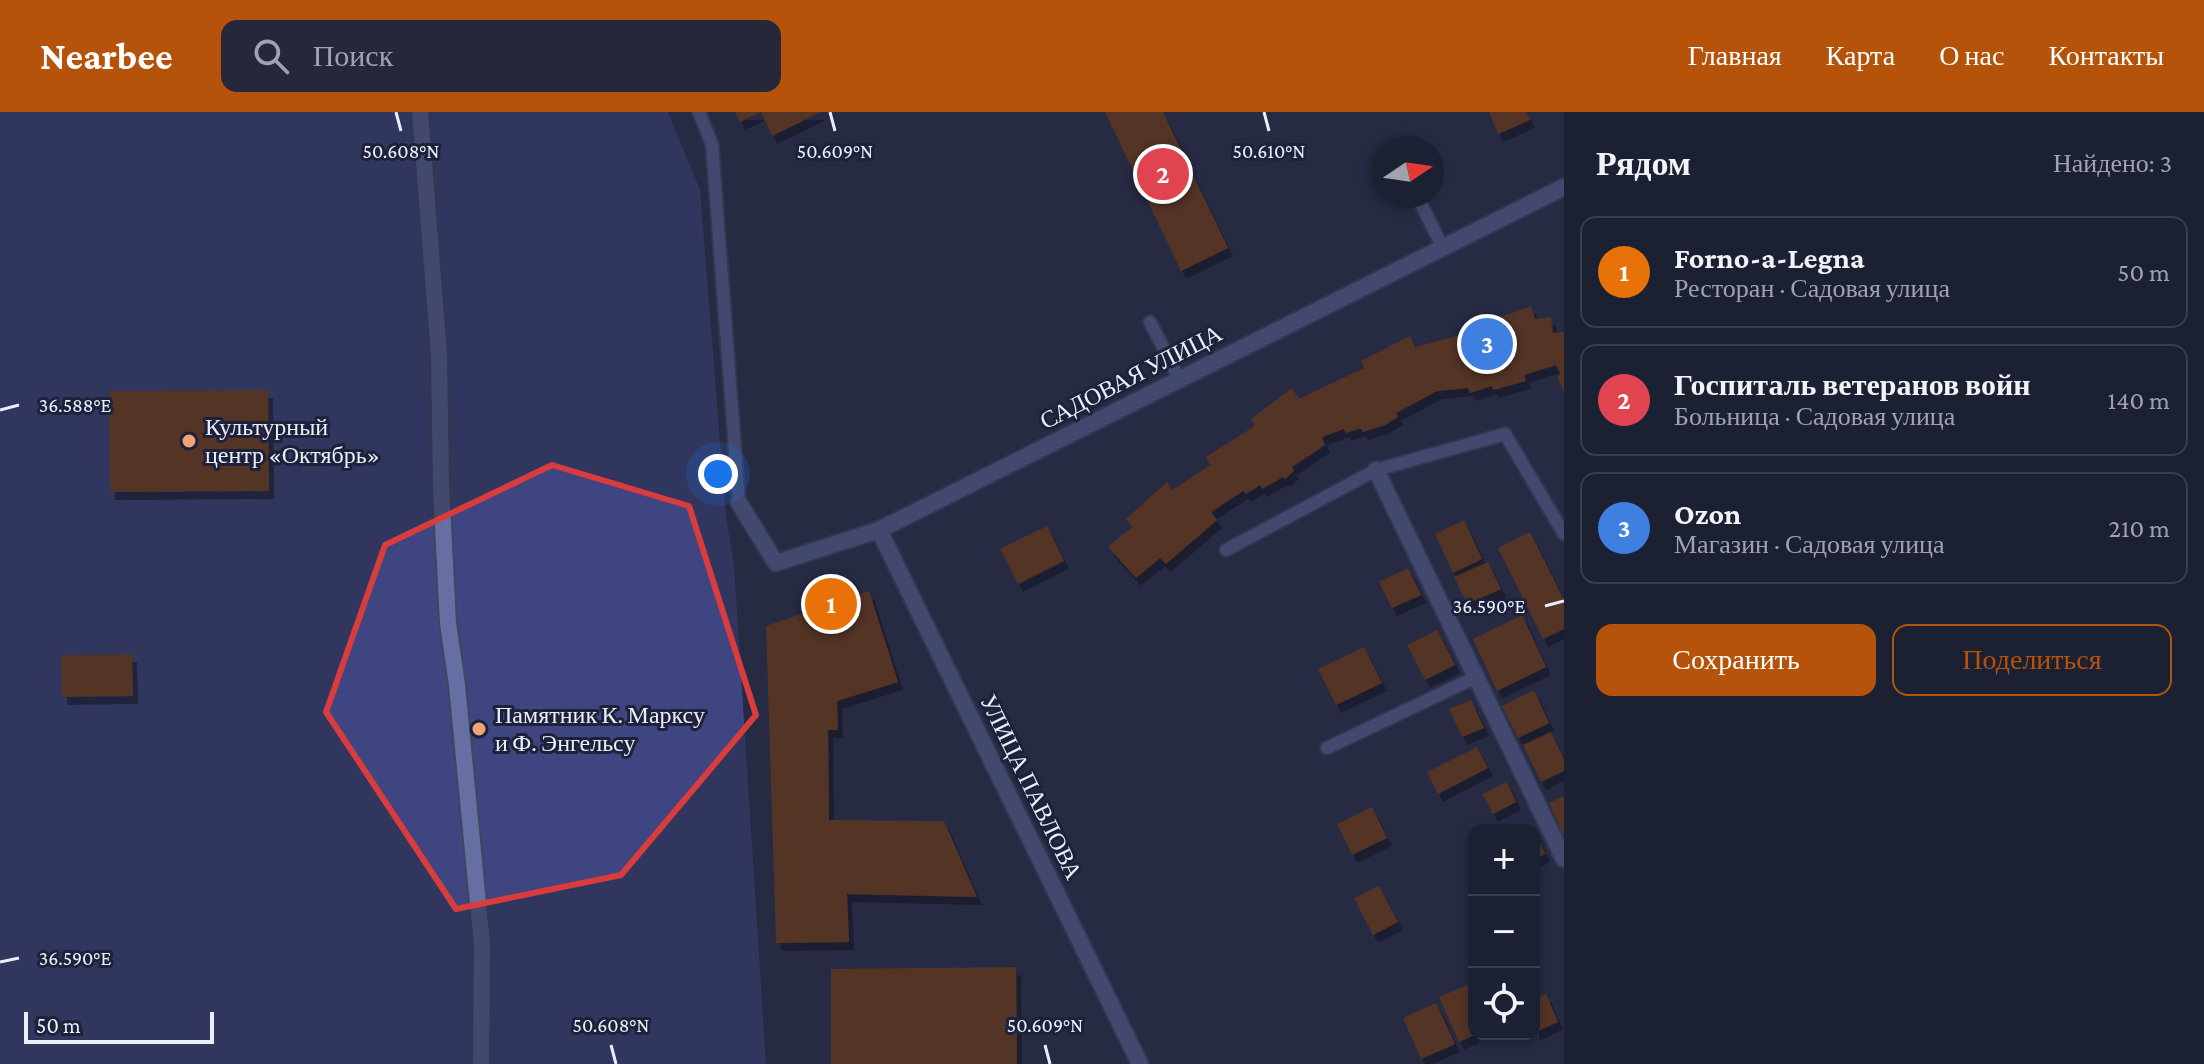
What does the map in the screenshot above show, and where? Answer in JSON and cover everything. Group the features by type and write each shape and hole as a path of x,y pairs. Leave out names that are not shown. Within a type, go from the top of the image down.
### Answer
{"street":[{"path":"420,112 439,355 448,623 457,685 482,945 481,1064"},
{"name":"САДОВАЯ УЛИЦА","path":"739,503 776,563 879,530 1564,187"},
{"path":"1376,470 1564,859"},
{"name":"УЛИЦА ПАВЛОВА","path":"879,530 1140,1064"}],"lane":[{"path":"699,112 712,144 739,503"},
{"path":"1423,208 1443,248"},
{"path":"1150,322 1180,380"},
{"path":"1226,550 1376,470 1505,434 1564,534"},
{"path":"1327,748 1476,677"}],"highlighted area":[{"path":"552,465 689,506 756,715 621,875 456,909 326,712 385,545"}],"shaded area":[{"path":"0,112 668,112 700,190 726,517 734,565 766,1064 0,1064"}],"building":[{"path":"735,112 761,112 740,122"},
{"path":"761,112 821,112 772,136"},
{"path":"1105,112 1163,112 1228,248 1181,271"},
{"path":"1489,112 1526,112 1530,120 1498,134"},
{"path":"1531,306 1535,319 1551,317 1553,333 1564,332 1564,392 1556,365 1524,375 1526,381 1493,390 1492,386 1470,393 1468,388 1437,391 1396,413 1398,417 1385,425 1363,432 1361,428 1346,433 1344,429 1322,437 1325,445 1292,467 1294,471 1285,479 1283,477 1262,489 1260,485 1246,494 1243,491 1211,512 1217,520 1166,564 1160,558 1136,578 1108,547 1132,527 1126,519 1167,482 1172,490 1210,465 1206,457 1255,426 1251,419 1292,388 1299,399 1364,368 1361,361 1410,336 1415,347 1480,330 1478,325"},
{"name":"Культурный центр «Октябрь»","path":"268,390 269,491 110,492 109,391"},
{"path":"1464,520 1482,559 1453,573 1435,534"},
{"path":"1047,526 1064,561 1018,584 1000,549"},
{"path":"1530,532 1564,600 1564,629 1543,639 1498,548"},
{"path":"1488,562 1501,589 1467,604 1454,577"},
{"path":"1408,568 1421,595 1392,608 1379,582"},
{"path":"869,591 898,682 837,701 838,730 828,730 829,820 944,821 977,897 847,894 849,942 776,943 766,626"},
{"path":"1522,615 1546,667 1497,691 1473,639"},
{"path":"1437,630 1455,665 1425,680 1407,645"},
{"path":"1364,647 1382,683 1336,705 1318,669"},
{"path":"132,654 133,696 62,697 61,655"},
{"path":"1534,690 1549,723 1518,738 1502,706"},
{"path":"1471,700 1484,728 1462,737 1449,709"},
{"path":"1551,732 1564,759 1564,771 1541,782 1523,745"},
{"path":"1477,747 1488,768 1438,794 1427,772"},
{"path":"1507,782 1516,802 1493,814 1482,794"},
{"path":"1564,796 1564,837 1549,803"},
{"path":"1372,807 1387,838 1352,855 1337,824"},
{"path":"1379,886 1398,922 1373,935 1354,898"},
{"path":"1016,967 1017,1064 831,1064 831,969"},
{"path":"1468,985 1468,1038 1459,1042 1439,997"},
{"path":"1546,994 1558,1022 1540,1030 1540,996"},
{"path":"1436,1003 1455,1044 1421,1059 1403,1018"}],"place":[{"name":"Госпиталь ветеранов войн","path":"1163,174"},
{"name":"Ozon","path":"1487,344"},
{"name":"Культурный центр «Октябрь»","path":"189,441"},
{"name":"Forno-a-Legna","path":"831,604"},
{"name":"Памятник К. Марксу и Ф. Энгельсу","path":"479,729"}]}
